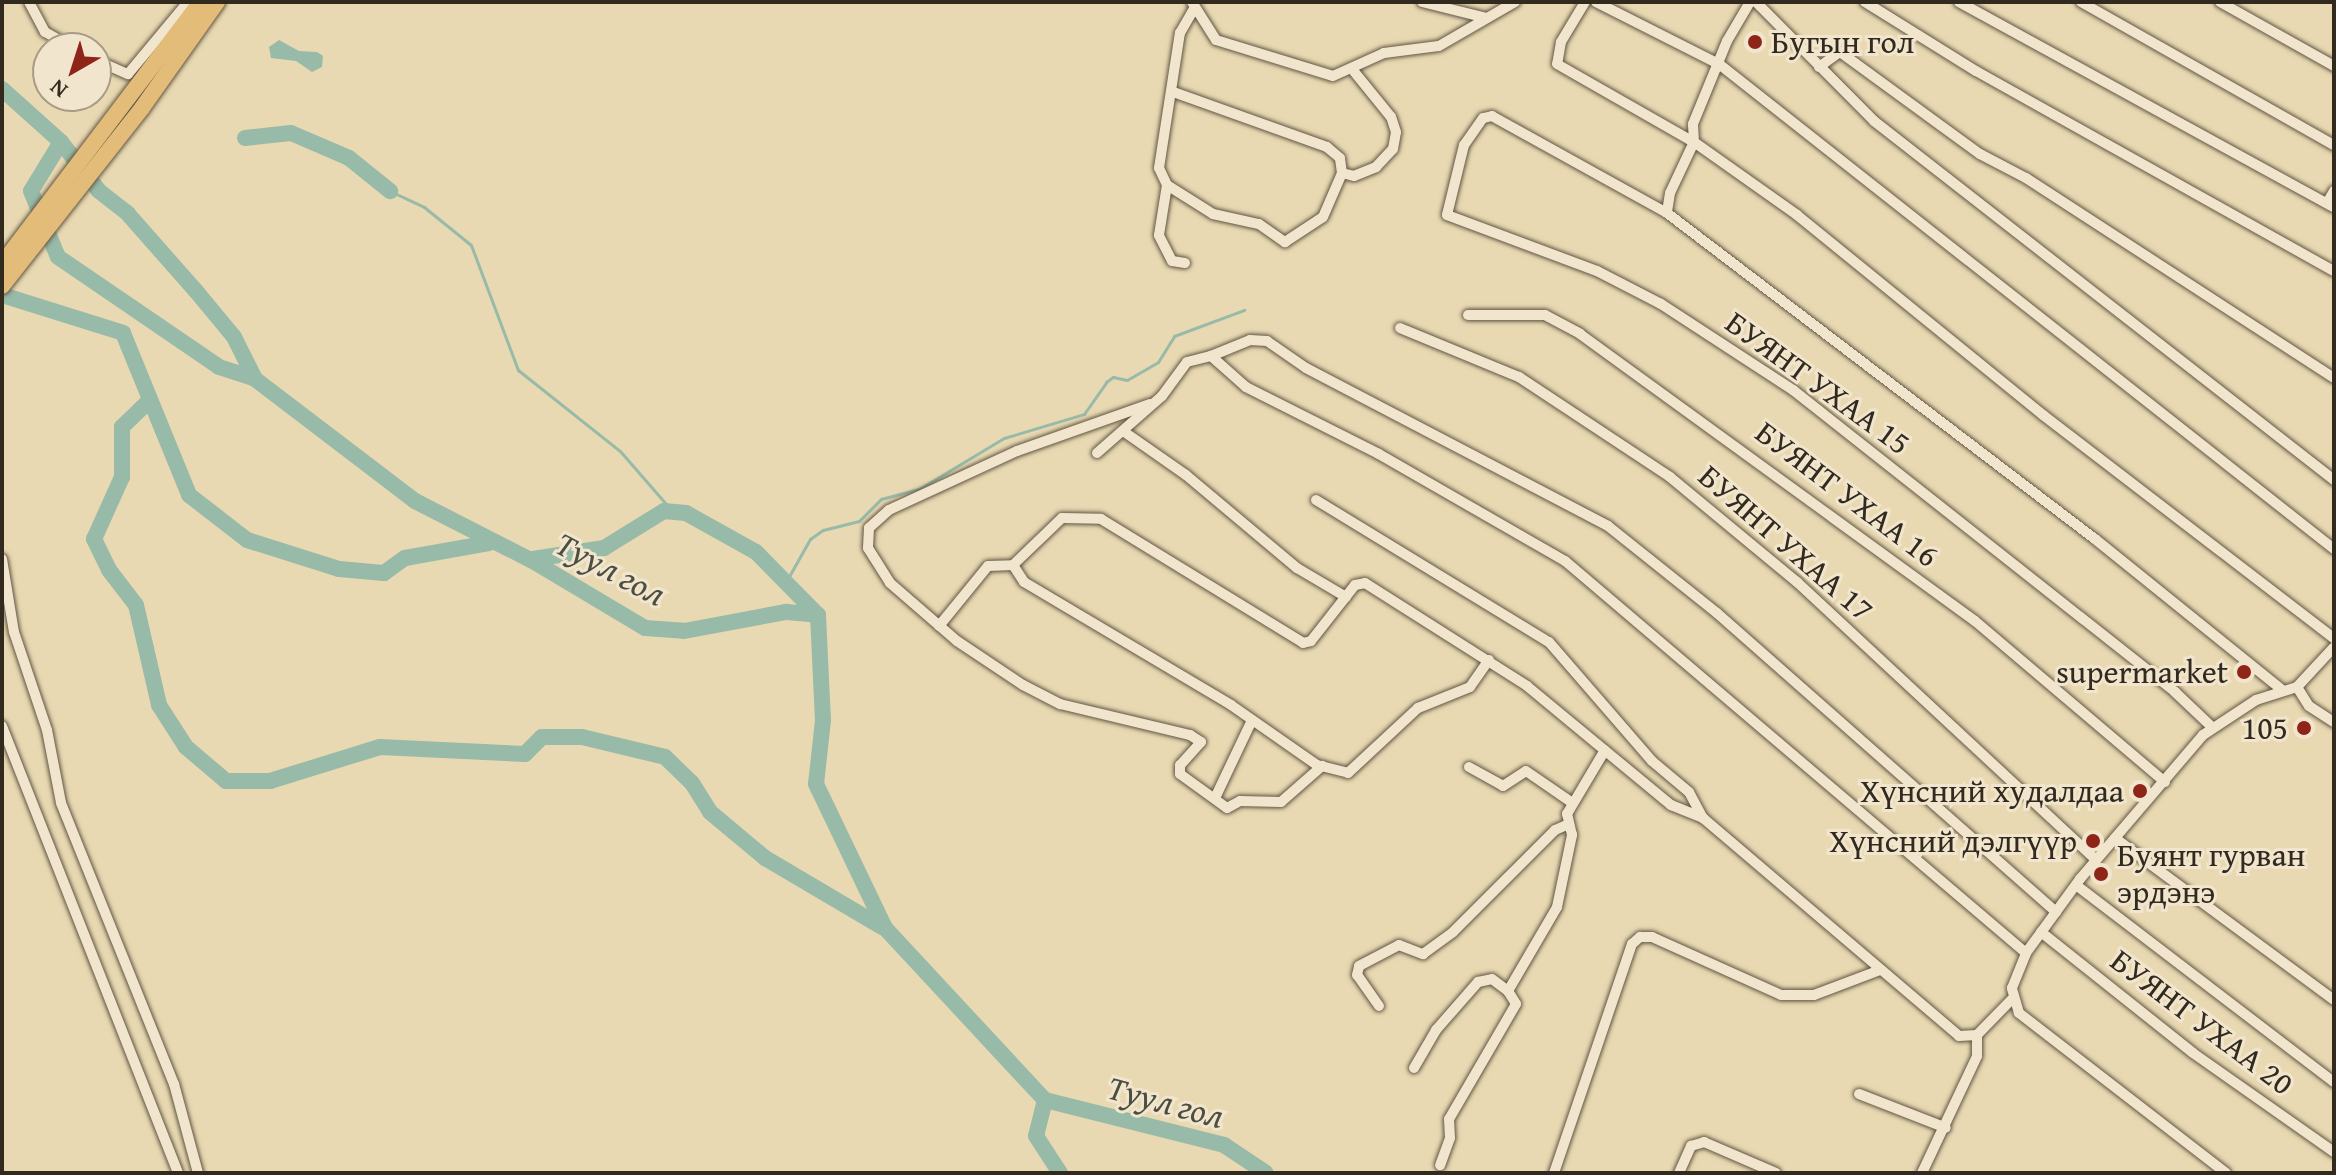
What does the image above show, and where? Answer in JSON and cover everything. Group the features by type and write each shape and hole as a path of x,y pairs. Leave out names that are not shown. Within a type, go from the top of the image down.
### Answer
{"main road":[{"path":"2,264 135,106 201,2"},
{"path":"2,286 135,106 217,2"}],"street":[{"path":"29,2 45,32"},
{"path":"112,67 128,74 188,2"},
{"path":"1422,2 1486,18"},
{"path":"1193,6 1216,40 1333,76 1384,53 1439,46 1515,2"},
{"path":"1585,2 1561,42 1557,64 1694,142 1797,215 2043,415 2334,638"},
{"path":"1596,2 1719,64 2334,549"},
{"path":"1750,2 1693,124 1694,142 1670,193 1667,213 2095,539 2282,690"},
{"path":"1756,2 1885,129 2334,480"},
{"path":"1865,2 1976,71 2334,271"},
{"path":"1959,2 2330,205 2334,191"},
{"path":"2081,2 2334,145"},
{"path":"2220,2 2334,66"},
{"path":"1173,92 1327,147 1340,158 1342,173 1323,217 1285,242 1259,224 1213,214 1167,185 1159,168 1180,33 1193,6"},
{"path":"1819,67 1840,52 1980,154 2026,178 2334,378"},
{"path":"1342,173 1354,176 1376,167 1393,149 1396,132 1391,117 1352,69"},
{"name":"БУЯНТ УХАА 15","path":"1667,213 1492,116 1483,118 1464,145 1447,215 1597,271 1661,304 1793,390 2175,692 2212,727"},
{"path":"1167,185 1159,235 1172,261 1185,263"},
{"name":"БУЯНТ УХАА 16","path":"1468,315 1545,315 1580,334 1975,621 2165,782"},
{"name":"БУЯНТ УХАА 17","path":"1400,328 1519,377 1670,477 1797,582 2096,860"},
{"path":"1097,453 1162,396 1187,362 1250,340 1267,341 1306,368 1608,526 1729,623 2056,912"},
{"path":"1211,356 1246,387 1379,454 1565,561 2026,953"},
{"path":"1150,404 1017,451 879,515 869,528 868,548 890,583 939,626 1060,704 1190,735 1202,745 1180,765 1180,774 1227,808 1240,801 1281,802 1322,766"},
{"path":"1123,431 1186,475 1297,568 1346,597"},
{"path":"1316,500 1549,642 1652,761 1689,792 1703,818"},
{"path":"939,626 988,566 1013,565 1053,521 1085,516 1101,519 1295,640 1311,641 1355,585 1365,583 1489,660 1671,805 1703,818 1959,1036 1977,1035 2011,1000 2026,953 2041,932 2096,860 2212,727 2282,690 2297,687 2334,647"},
{"path":"2,559 14,632 47,730 61,803 174,1084 198,1173"},
{"path":"1013,565 1024,582 1322,766 1348,773 1418,708 1470,687 1489,660"},
{"path":"2297,687 2309,706 2334,722"},
{"path":"1215,798 1252,720"},
{"path":"2,726 178,1173"},
{"path":"1508,991 1557,907 1572,835 1567,825 1571,802 1605,750"},
{"path":"1469,767 1503,786 1526,771 1571,802"},
{"path":"1379,1006 1357,975 1359,966 1399,945 1423,954 1453,932 1555,830 1567,825"},
{"path":"2115,838 2334,1000"},
{"path":"2076,885 2334,1082"},
{"name":"БУЯНТ УХАА 20","path":"2041,932 2193,1053 2334,1152"},
{"path":"1554,1173 1632,944 1640,937 1781,995 1814,995 1880,970"},
{"path":"1414,1068 1436,1030 1478,982 1492,979 1508,991 1516,1004 1449,1119 1450,1138 1440,1165"},
{"path":"2011,1000 2034,1025 2226,1173"},
{"path":"1922,1173 1946,1128 1977,1056 1977,1035"},
{"path":"1859,1094 1946,1128"},
{"path":"1679,1173 1691,1146 1704,1142 1776,1173"}],"shaded area":[{"path":"279,40 299,51 317,52 323,56 322,67 312,72 296,61 271,58 269,47"}],"waterway":[{"path":"2,89 61,142 99,191 128,214 196,291 234,337 255,379"},
{"path":"245,138 291,133 349,158 390,191"},
{"name":"Туул гол","path":"61,142 31,191 58,257 219,367 255,379 415,501 531,560 645,628 684,631 786,612 818,615 823,720 816,784 885,928 1045,1100 1224,1145 1266,1173"},
{"path":"390,191 424,207 471,245 518,370 620,451 673,512"},
{"name":"Туул гол","path":"2,295 123,333 189,495 247,540 339,569 384,573 405,558 489,543"},
{"path":"787,580 810,539 823,530 859,521 881,499 919,489 1004,438 1084,414 1106,382 1113,377 1127,380 1158,362 1174,336 1244,310"},
{"path":"150,400 122,427 122,477 94,539 109,570 136,605 159,705 186,747 226,781 270,781 380,747 525,754 542,737 582,737 665,757 692,783 710,812 765,858 882,927"},
{"path":"533,559 604,548 664,511 686,513 756,552 818,615"},
{"name":"Туул гол","path":"1045,1100 1036,1136 1060,1173"}],"place":[{"name":"Бугын гол","path":"1755,42"},
{"name":"supermarket","path":"2244,672"},
{"name":"105","path":"2304,728"},
{"name":"Хүнсний худалдаа","path":"2140,791"},
{"name":"Хүнсний дэлгүүр","path":"2093,841"},
{"name":"Буянт гурван эрдэнэ","path":"2101,874"}]}
